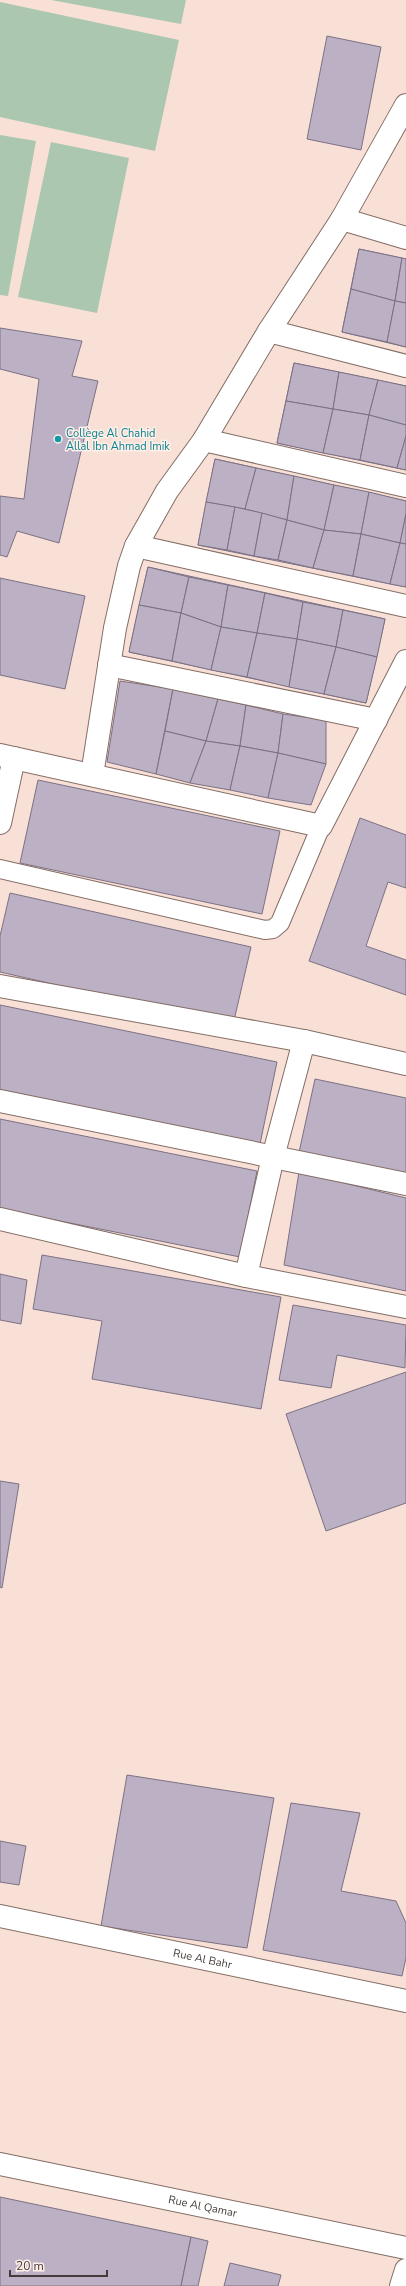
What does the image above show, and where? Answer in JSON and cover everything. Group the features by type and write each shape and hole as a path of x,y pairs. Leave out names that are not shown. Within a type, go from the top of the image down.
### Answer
{"street":[{"path":"92,775 122,591 136,546 167,491 204,440 268,331 342,219 404,115"},
{"path":"342,219 406,238"},
{"path":"268,331 406,366"},
{"path":"204,440 406,486"},
{"path":"136,546 406,606"},
{"path":"0,823 7,756 321,826 406,661"},
{"path":"109,665 376,720"},
{"path":"0,986 304,1041 406,1064"},
{"path":"246,1276 273,1157 304,1041"},
{"path":"0,1101 406,1184"},
{"path":"0,1219 246,1276 406,1307"},
{"name":"Rue Al Bahr","path":"0,1916 406,2001"},
{"name":"Rue Al Qamar","path":"0,2164 406,2248"},
{"path":"401,2286 406,2270"}],"lane":[{"path":"0,868 265,930 273,929 280,923 321,826"}],"green space":[{"path":"51,0 186,0 181,24"},
{"path":"0,2 179,40 155,151 0,117"},
{"path":"0,135 36,141 8,296 0,295"},
{"path":"51,142 129,158 97,313 18,297"}],"building":[{"path":"327,36 381,47 361,150 307,139"},
{"path":"359,249 406,259 406,347 342,332"},
{"path":"359,249 402,258 395,301 351,289"},
{"path":"402,258 406,259 406,303 395,301"},
{"path":"351,289 395,301 387,342 342,332"},
{"path":"395,301 406,303 406,347 387,342"},
{"name":"Collège Al Chahid Allal Ibn Ahmad Imik","path":"0,328 82,341 72,376 98,381 59,543 17,531 7,557 0,555 0,496 24,499 39,379 0,369"},
{"path":"294,363 406,386 406,470 277,443"},
{"path":"294,363 339,372 333,409 286,401"},
{"path":"339,372 378,380 369,415 333,409"},
{"path":"378,380 406,386 406,425 369,415"},
{"path":"286,401 333,409 323,453 277,443"},
{"path":"333,409 369,415 360,460 323,453"},
{"path":"369,415 406,425 406,436 397,468 360,460"},
{"path":"406,436 406,470 397,468"},
{"path":"215,459 406,501 406,587 198,545"},
{"path":"215,459 256,468 245,509 206,502"},
{"path":"256,468 294,476 287,520 245,509"},
{"path":"294,476 334,485 324,530 287,520"},
{"path":"334,485 369,492 361,534 324,530"},
{"path":"369,492 406,501 406,514 400,543 361,534"},
{"path":"206,502 235,507 227,550 198,545"},
{"path":"235,507 262,513 254,556 227,550"},
{"path":"262,513 287,520 278,560 254,556"},
{"path":"406,514 406,544 400,543"},
{"path":"287,520 324,530 313,568 278,560"},
{"path":"324,530 361,534 353,576 313,568"},
{"path":"361,534 400,543 390,584 353,576"},
{"path":"400,543 406,544 406,587 390,584"},
{"path":"148,567 385,619 366,703 129,652"},
{"path":"148,567 189,577 181,613 139,605"},
{"path":"189,577 228,585 221,627 181,613"},
{"path":"0,578 85,596 65,689 0,675"},
{"path":"228,585 265,593 257,633 221,627"},
{"path":"265,593 303,602 297,639 257,633"},
{"path":"303,602 343,610 336,647 297,639"},
{"path":"139,605 181,613 172,661 129,652"},
{"path":"343,610 385,619 377,657 336,647"},
{"path":"181,613 221,627 211,670 172,661"},
{"path":"221,627 257,633 247,677 211,670"},
{"path":"257,633 297,639 289,687 247,677"},
{"path":"297,639 336,647 324,694 289,687"},
{"path":"336,647 377,657 366,703 324,694"},
{"path":"120,681 173,689 156,774 107,762"},
{"path":"173,689 218,699 206,741 165,731"},
{"path":"218,699 246,705 240,746 206,741"},
{"path":"246,705 283,714 278,753 240,746"},
{"path":"283,714 326,720 326,764 278,753"},
{"path":"165,731 206,741 190,783 156,774"},
{"path":"206,741 240,746 230,790 190,783"},
{"path":"240,746 278,753 268,798 230,790"},
{"path":"278,753 326,764 311,805 268,798"},
{"path":"38,780 280,831 262,914 20,863"},
{"path":"360,818 406,835 406,888 388,882 366,946 406,960 406,995 309,961"},
{"path":"10,893 251,947 233,1025 0,972 0,936"},
{"path":"0,1005 277,1062 260,1144 0,1092"},
{"path":"315,1079 406,1098 406,1177 298,1157"},
{"path":"0,1119 257,1171 240,1257 0,1209"},
{"path":"299,1172 406,1198 406,1291 284,1265"},
{"path":"42,1255 281,1297 261,1409 92,1379 102,1321 33,1309"},
{"path":"0,1274 27,1280 21,1324 0,1320"},
{"path":"293,1305 406,1325 405,1368 337,1355 331,1388 279,1380"},
{"path":"406,1372 406,1503 326,1531 286,1414"},
{"path":"0,1481 19,1484 2,1588 0,1587"},
{"path":"127,1775 274,1798 247,1948 101,1926"},
{"path":"291,1803 360,1813 341,1891 396,1901 406,1923 406,1958 402,1976 263,1950"},
{"path":"0,1841 26,1846 19,1885 0,1882"},
{"path":"0,2197 191,2237 181,2286 0,2286"},
{"path":"191,2237 208,2241 198,2286 181,2286"},
{"path":"230,2263 281,2275 278,2286 224,2286"}],"place":[{"name":"Collège Al Chahid Allal Ibn Ahmad Imik","path":"58,439"}]}
